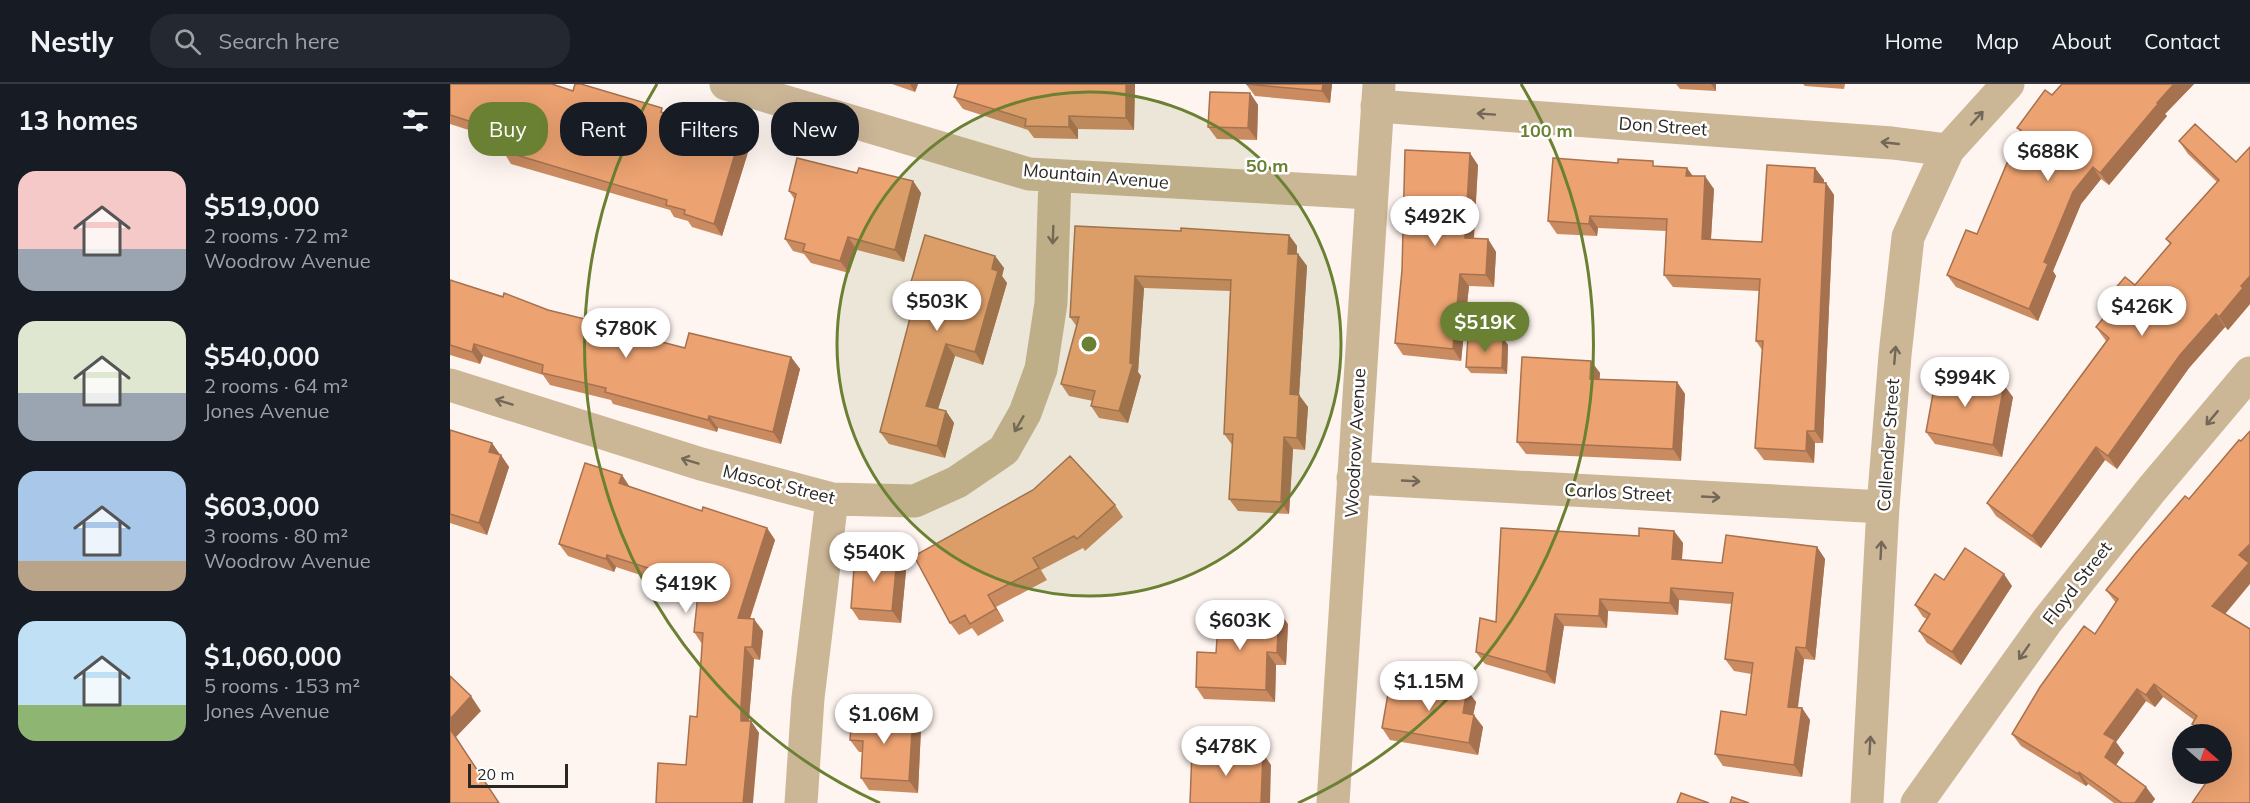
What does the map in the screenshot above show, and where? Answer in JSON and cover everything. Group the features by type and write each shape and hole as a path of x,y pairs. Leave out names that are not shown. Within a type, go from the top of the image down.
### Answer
{"street":[{"name":"Mountain Avenue","path":"726,84 1029,174 1370,193"},
{"name":"Callender Street","path":"1867,803 1883,507 1895,355 1908,237 1948,150 2008,84"},
{"name":"Don Street","path":"1378,95 1948,150"},
{"name":"Woodrow Avenue","path":"1332,803 1378,95"},
{"name":"Mascot Street","path":"450,385 701,464 832,499 915,501 957,482 1004,450 1025,413 1041,369 1051,303 1055,176"},
{"name":"Floyd Street","path":"1917,803 2047,621 2152,489 2250,374"},
{"name":"Carlos Street","path":"1353,478 1883,507"},
{"path":"801,803 808,698 832,499"}],"building":[{"path":"450,84 552,84 573,91 575,84 581,84 642,102 560,102 560,156 647,156 647,104 659,107 659,156 734,156 714,224 684,214 685,210 666,205 667,200 520,156 548,156 548,102 468,102 468,121 450,115"},
{"path":"958,84 1126,84 1126,118 1069,116 1069,127 1025,126 1026,119 954,97"},
{"path":"1246,84 1323,84 1322,91"},
{"path":"2062,84 2174,84 2100,173 2093,167 2073,192 2044,262 2048,264 2029,309 1947,275 1966,230 1977,234 2021,130 2017,128 2045,90 2052,95"},
{"path":"1210,92 1250,93 1248,128 1208,127"},
{"path":"2195,124 2236,162 2250,147 2250,276 2219,317 2216,314 2180,355 2108,456 2096,447 2032,536 1987,503 2109,338 2096,327 2116,303 2108,297 2125,277 2135,285 2171,243 2166,239 2219,180 2179,141"},
{"path":"1405,150 1470,153 1465,238 1488,239 1486,275 1460,274 1453,349 1395,343 1402,270"},
{"path":"797,158 857,173 859,168 913,181 895,250 848,237 840,261 803,251 805,244 785,239 796,194 789,191"},
{"path":"1553,158 1618,163 1618,159 1653,161 1653,166 1687,168 1686,176 1705,176 1702,239 1762,242 1767,165 1815,168 1814,182 1826,183 1815,431 1807,431 1806,451 1755,448 1763,341 1756,341 1760,279 1664,275 1667,219 1590,216 1589,224 1548,221"},
{"path":"1075,226 1181,231 1181,228 1289,235 1288,254 1298,254 1290,394 1299,395 1297,438 1284,437 1281,502 1229,499 1233,434 1224,434 1231,280 1135,276 1130,363 1133,364 1119,411 1091,406 1095,391 1061,384 1079,317 1070,317"},
{"path":"925,235 995,256 992,269 998,271 975,352 946,344 926,406 946,411 937,446 880,432 919,284 911,282"},
{"path":"450,280 503,297 504,293 548,310 685,348 689,333 791,357 773,432 709,416 708,420 605,392 606,388 542,373 543,365 474,344 472,352 450,345"},
{"path":"1468,337 1503,338 1502,368 1466,367"},
{"path":"1522,357 1591,361 1590,379 1677,382 1673,449 1517,442"},
{"path":"1937,372 2004,385 1993,445 1926,432"},
{"path":"450,430 492,443 489,452 501,455 479,523 450,514"},
{"path":"2250,431 2250,544 2239,555 2249,563 2212,606 2250,629 2250,803 2192,803 2205,784 2232,784 2232,724 2192,724 2197,716 2154,684 2146,695 2137,689 2104,734 2115,740 2105,757 2146,787 2135,803 2122,803 2079,772 2078,774 2012,734 2040,687 2084,626 2095,634 2118,599 2106,590 2185,496 2189,499 2239,440 2241,441"},
{"path":"1070,456 1115,505 1077,539 1074,536 1033,558 1039,568 988,595 996,609 970,624 965,615 950,623 914,556 1033,490"},
{"path":"585,463 622,475 619,483 702,511 703,507 767,528 738,618 754,619 752,647 745,647 741,706 741,721 751,721 743,803 656,803 658,763 686,765 690,716 697,717 703,633 694,632 699,584 607,555 606,559 559,544"},
{"path":"1501,528 1639,536 1639,528 1674,531 1672,559 1722,563 1726,535 1817,547 1806,648 1796,647 1788,707 1802,708 1794,765 1715,754 1721,711 1746,715 1753,663 1725,659 1733,593 1671,588 1670,603 1600,599 1599,616 1555,614 1546,672 1476,652 1480,618 1496,622"},
{"path":"1965,548 2004,574 1952,652 1919,631 1930,614 1915,605 1935,574 1944,580"},
{"path":"855,555 897,558 892,611 851,608"},
{"path":"1225,609 1279,611 1277,653 1267,652 1266,690 1196,687 1197,652 1216,653 1218,624 1225,624"},
{"path":"450,676 471,696 450,719"},
{"path":"1418,681 1467,690 1463,713 1474,715 1469,743 1382,728 1389,688 1416,692"},
{"path":"852,712 913,716 909,781 861,778 863,741 850,740"},
{"path":"450,729 499,803 450,803"},
{"path":"1192,750 1263,753 1261,803 1190,803"},
{"path":"1681,793 1709,803 1677,803"},
{"path":"1732,797 1749,803 1730,803"}]}
